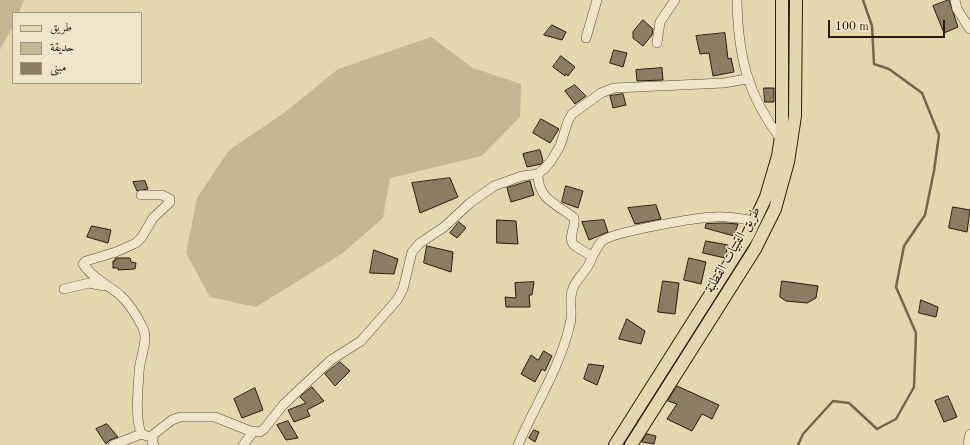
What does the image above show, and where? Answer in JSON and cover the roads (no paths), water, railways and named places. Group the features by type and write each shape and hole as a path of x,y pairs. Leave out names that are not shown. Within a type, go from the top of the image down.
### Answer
{"main road":[{"path":"615,445 755,221 772,178 781,139 783,103 782,0"},
{"name":"طريق القبيات القطلبة","path":"631,445 755,249 775,209 788,162 795,116 796,0"}],"street":[{"path":"586,38 598,0"},
{"path":"657,43 660,22 675,0"},
{"path":"737,0 743,59 747,79 763,114 781,139"},
{"path":"955,0 957,9 970,29"},
{"path":"141,434 153,442 158,430 172,420 187,417 215,417 253,432 260,432 283,405 316,374 367,334 400,295 412,252 420,244 444,227 470,203 494,186 522,176 538,174 551,161 560,146 568,121 572,114 607,90 614,88 724,83 747,79"},
{"path":"538,174 539,186 542,194 574,218 575,223 572,240 574,244 592,257"},
{"path":"107,288 84,266 83,263 122,250 136,243 142,237 153,218 170,202 170,199 166,196 141,195"},
{"path":"518,445 560,359 570,324 571,292 575,284 589,266 592,257 602,241 618,234 697,218 736,218 755,221"},
{"path":"64,289 89,283 107,288 119,294 126,301 144,330 139,373 138,406 141,434"},
{"path":"243,445 253,432"},
{"path":"113,445 141,434"},
{"path":"968,445 970,434"}],"waterway":[{"path":"798,445 803,434 833,401 849,403 877,429 896,419 914,387 916,333 896,287 904,246 925,215 934,171 939,135 922,93 889,69 874,64 872,26 863,0"}]}
